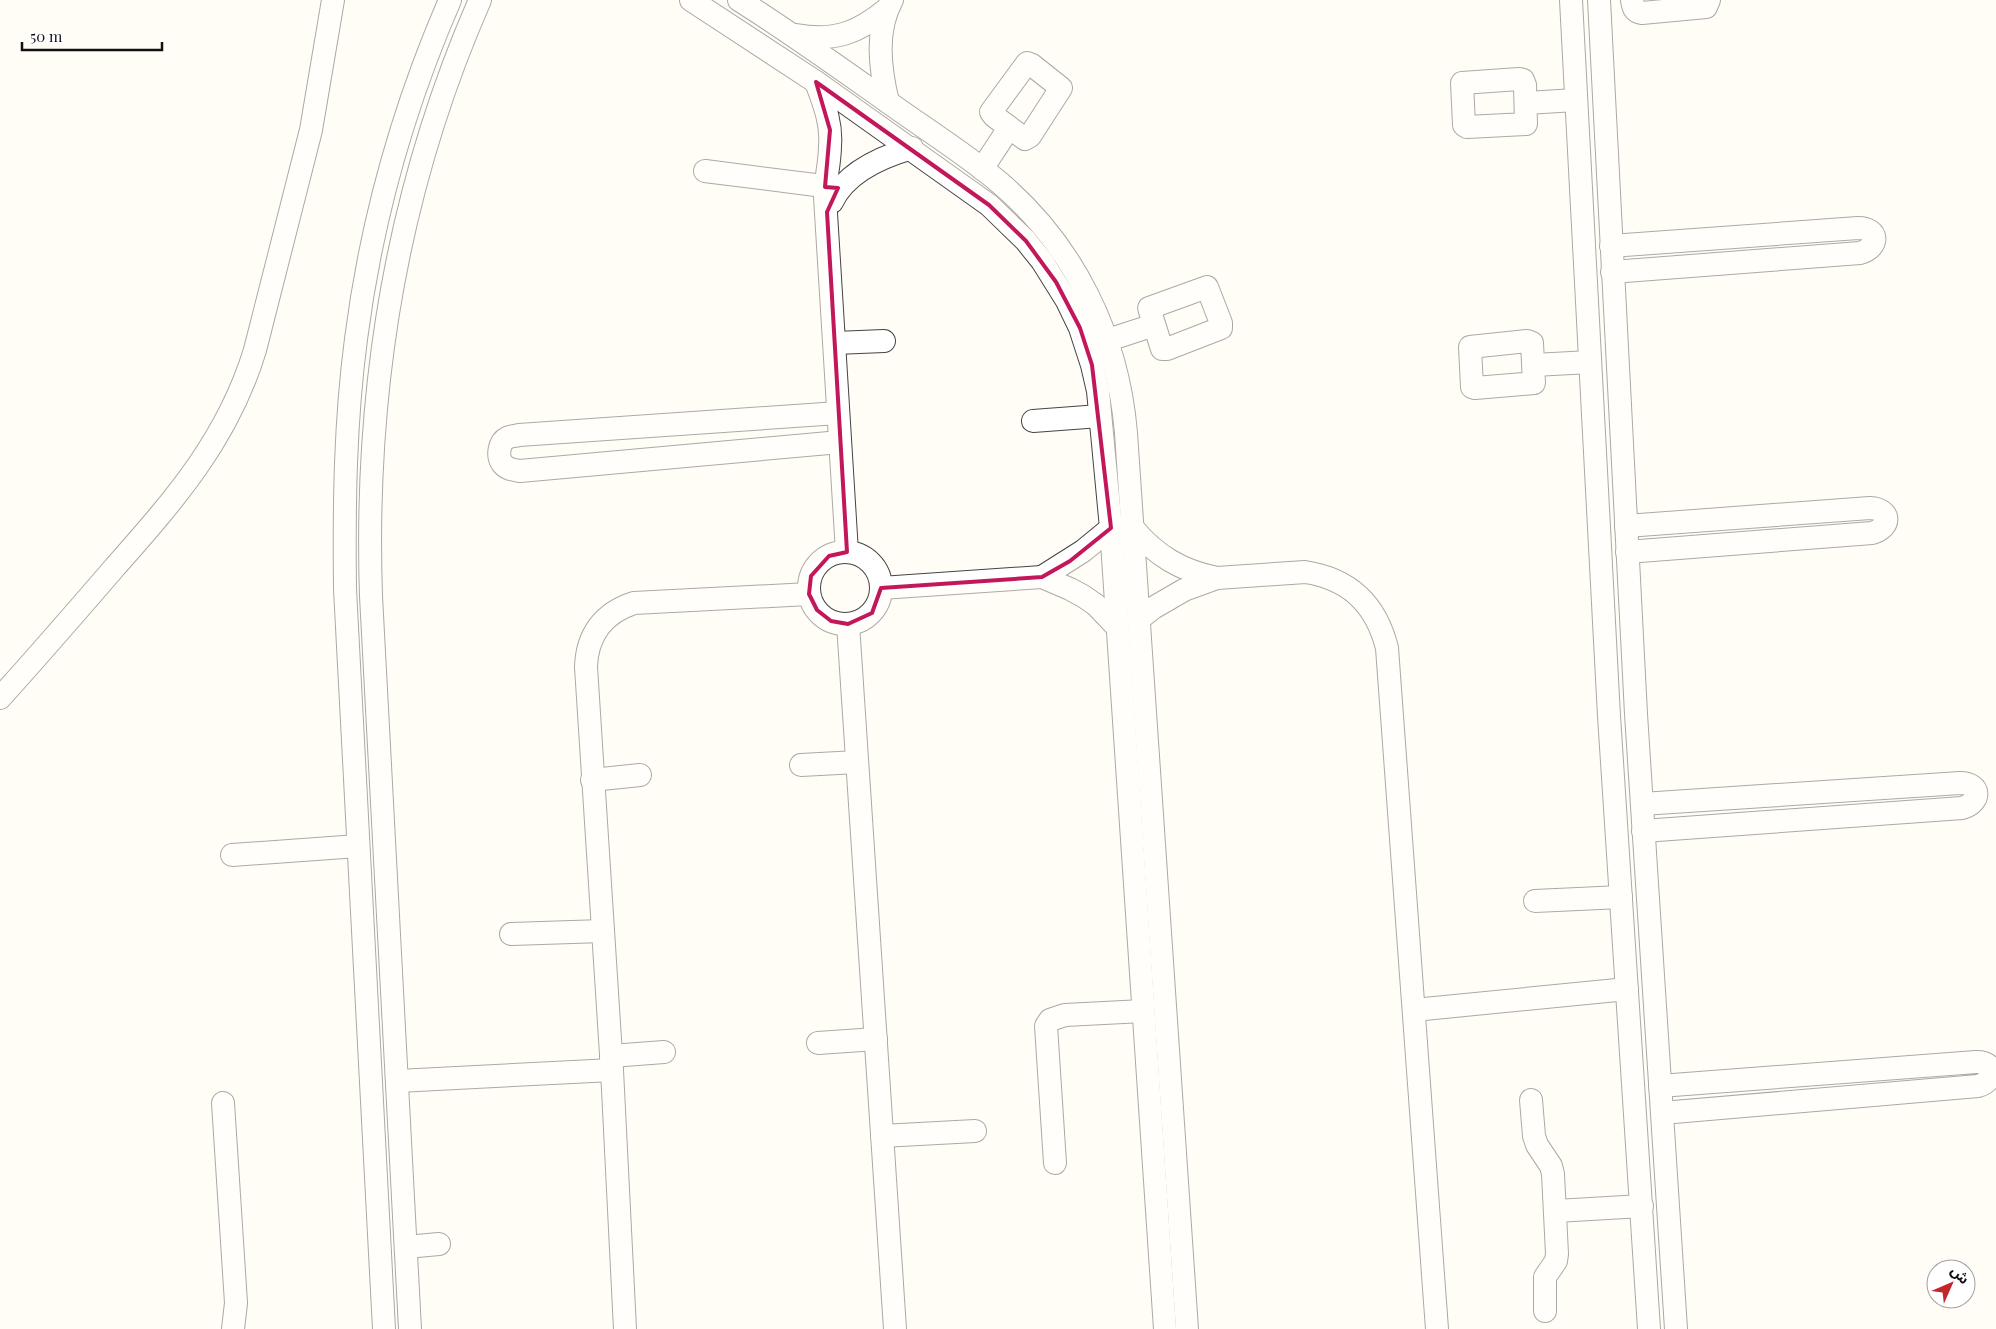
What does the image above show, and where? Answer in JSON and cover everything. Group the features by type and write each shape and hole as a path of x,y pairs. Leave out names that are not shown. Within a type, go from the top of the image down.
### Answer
{"street":[{"path":"0,698 167,508 208,451 236,402 255,350 311,130 333,0"},
{"path":"384,1329 345,589 344,523 346,458 356,339 372,243 386,183 422,69 450,0"},
{"path":"410,1329 369,535 373,435 381,356 403,238 431,133 455,60 480,0"},
{"path":"691,0 816,82 912,148 990,205 1008,222 1042,261 1067,301 1080,328 1092,365 1100,416 1111,528 1165,1329"},
{"path":"739,0 795,35 982,169 1020,202 1057,244 1087,292 1108,340 1124,412 1187,1329"},
{"path":"1571,0 1609,716 1649,1329"},
{"path":"1599,0 1636,714 1676,1329"},
{"path":"1632,0 1635,11 1642,13 1706,7 1709,0"},
{"path":"795,35 812,38 844,34 860,29 889,5"},
{"path":"888,102 881,56 889,5"},
{"path":"816,82 828,114 830,130 832,188 827,212 847,552"},
{"path":"1526,103 1576,100"},
{"path":"982,169 1010,128"},
{"path":"705,171 832,188 862,169 896,153 912,148"},
{"path":"1611,246 1866,228 1872,232 1875,239 1873,247 1860,253 1612,272"},
{"path":"1761,235 1762,260"},
{"path":"1108,340 1154,325"},
{"path":"834,343 884,341"},
{"path":"1534,365 1590,362"},
{"path":"838,413 519,436 507,438 502,444 499,453 502,463 510,470 520,471 840,442"},
{"path":"1033,422 1100,416"},
{"path":"1626,526 1877,508 1884,513 1886,520 1885,527 1880,531 1872,533 1627,552"},
{"path":"1783,515 1786,540"},
{"path":"1042,577 1083,551 1111,528"},
{"path":"1133,528 1150,547 1170,562 1185,570 1217,578"},
{"path":"847,552 864,558 871,563 880,579 881,588 880,597 872,613 865,618 848,624 839,624 816,610 810,594 809,584 816,568 829,556 847,552"},
{"path":"1139,619 1153,608 1184,590 1217,578 1291,572 1318,574 1343,584 1354,592 1372,611 1379,622 1387,648 1437,1329"},
{"path":"881,588 1042,577 1084,596 1096,605 1117,627"},
{"path":"625,1329 612,1063 592,780 586,655 594,632 611,613 634,603 810,594"},
{"path":"848,624 895,1329"},
{"path":"1121,693 1144,691"},
{"path":"1609,716 1636,714"},
{"path":"801,765 857,762"},
{"path":"592,780 640,775"},
{"path":"1642,804 1968,783 1974,787 1977,794 1975,802 1970,806 1962,808 1643,831"},
{"path":"355,788 382,786"},
{"path":"1877,789 1879,814"},
{"path":"232,855 358,846"},
{"path":"1535,901 1621,896"},
{"path":"511,934 603,931"},
{"path":"1414,1010 1627,989"},
{"path":"1055,1163 1046,1026 1050,1020 1065,1015 1143,1011"},
{"path":"818,1043 876,1039"},
{"path":"398,1081 612,1063 664,1052"},
{"path":"1660,1086 1984,1061 1990,1066 1993,1073 1991,1080 1987,1084 1978,1086 1662,1113"},
{"path":"1904,1068 1906,1093"},
{"path":"1531,1100 1534,1136 1537,1145 1551,1166 1556,1211 1557,1254 1556,1261 1545,1277 1545,1311"},
{"path":"223,1104 236,1303 233,1329"},
{"path":"882,1136 975,1132"},
{"path":"1556,1211 1642,1206"},
{"path":"406,1247 439,1244"}],"highlighted area":[{"path":"816,82 989,205 1026,241 1056,282 1080,328 1092,365 1111,528 1070,561 1042,577 881,588 872,613 848,624 831,621 817,610 809,594 811,576 829,556 847,552 827,212 838,188 825,187 830,130"}]}
